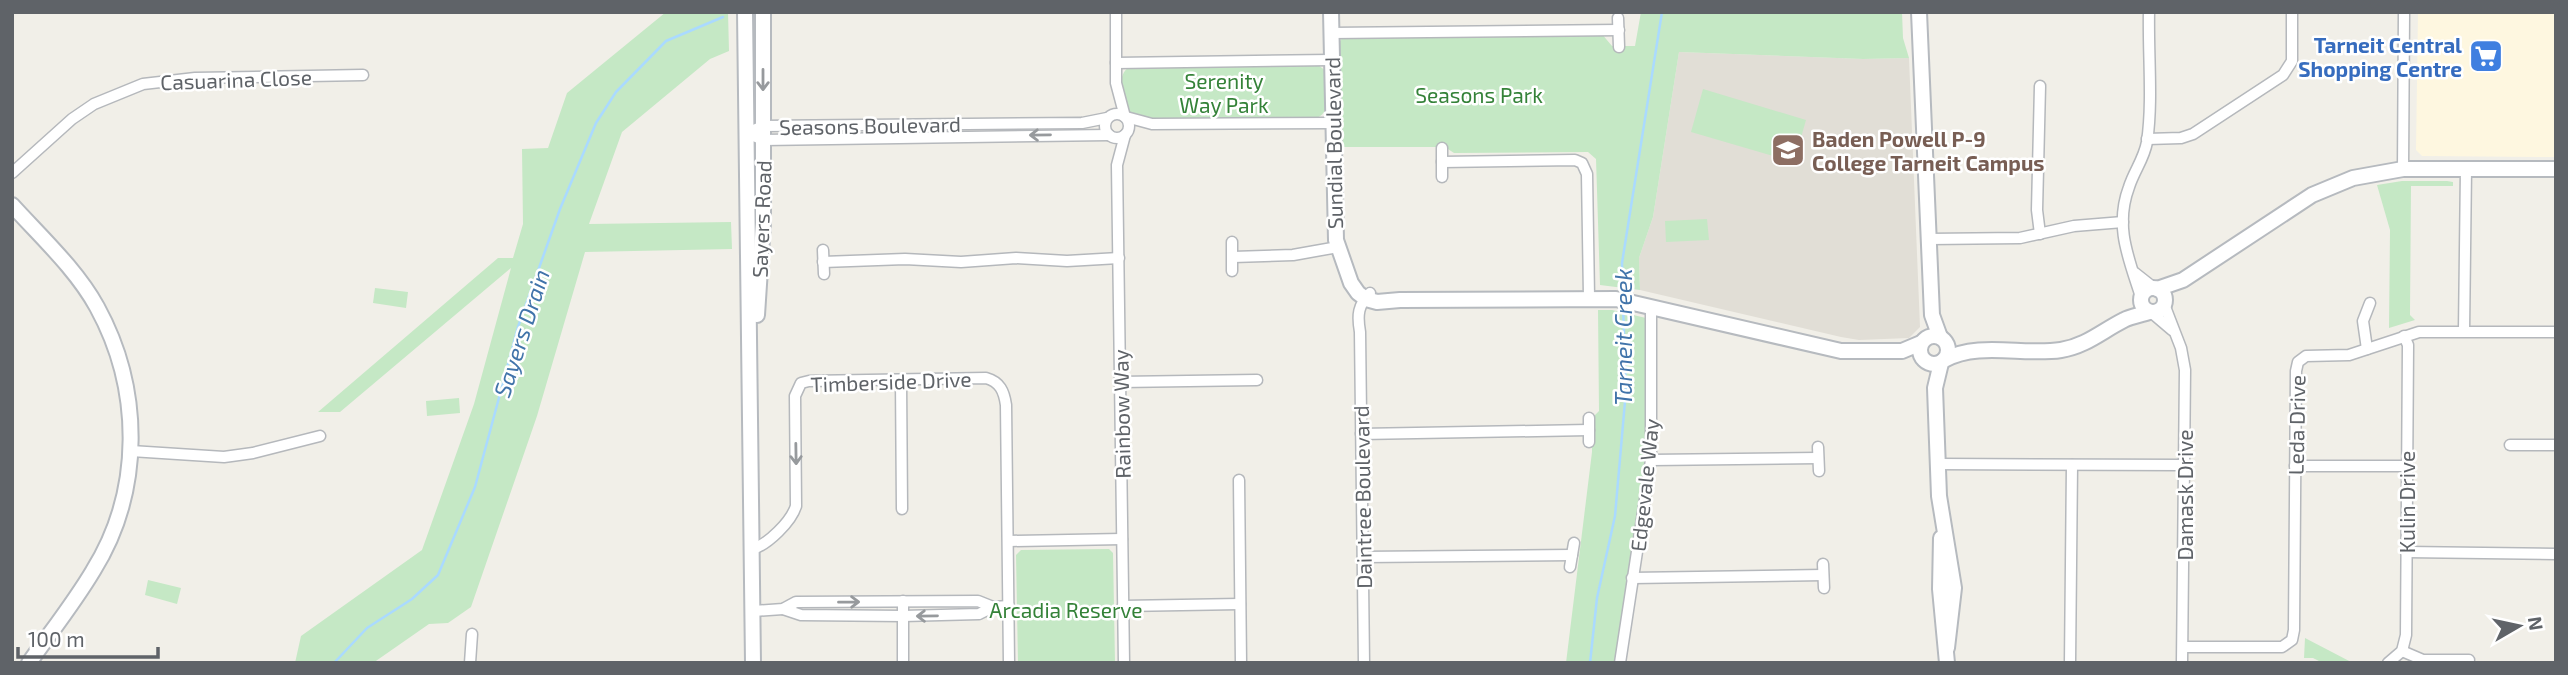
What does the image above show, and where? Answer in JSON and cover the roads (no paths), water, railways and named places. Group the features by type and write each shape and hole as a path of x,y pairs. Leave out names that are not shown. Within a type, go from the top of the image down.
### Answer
{"street":[{"name":"Sayers Road","path":"745,12 753,663"},
{"name":"Sayers Road","path":"751,425 763,223 764,12"},
{"path":"1116,12 1116,83 1105,129 1109,136 1116,138 1152,124"},
{"name":"Sundial Boulevard","path":"1331,12 1334,227 1347,271 1367,297"},
{"path":"1919,12 1938,464 1947,589 1947,655"},
{"name":"Damask Drive","path":"2149,12 2147,139 2141,162 2127,191 2123,222 2125,252 2173,330 2184,362 2182,663"},
{"path":"2147,139 2181,138 2193,134 2283,75 2292,61 2292,12"},
{"path":"2403,169 2404,12"},
{"path":"1618,18 1619,47"},
{"path":"1331,33 1619,30"},
{"path":"1116,63 1332,60"},
{"name":"Casuarina Close","path":"12,173 72,119 94,104 143,84 195,78 363,75"},
{"path":"1116,83 1129,123 1126,134"},
{"path":"2040,86 2037,210 2040,234"},
{"path":"1108,117 1118,113 1152,124 1333,123"},
{"name":"Seasons Boulevard","path":"763,133 1091,122 1108,117"},
{"name":"Seasons Boulevard","path":"746,133 1109,136"},
{"name":"Rainbow Way","path":"1117,165 1126,134"},
{"name":"Rainbow Way","path":"1109,136 1117,165 1124,663"},
{"path":"1441,148 1442,177"},
{"path":"1442,162 1574,160 1582,163 1587,174 1589,298"},
{"path":"1367,297 1400,300 1623,300 1852,352 2069,349 2093,340 2312,195 2353,178 2403,169 2556,169"},
{"path":"2464,331 2466,169"},
{"path":"12,205 78,279 97,307 110,336 130,403 131,451 124,499 112,536 94,570 29,663"},
{"path":"1928,239 2011,238 2074,226 2123,222"},
{"path":"1232,242 1232,271"},
{"path":"1233,257 1293,255 1338,247"},
{"path":"823,250 824,274"},
{"path":"823,262 905,259 961,262 1016,258 1066,261 1119,258"},
{"path":"2135,272 2153,301"},
{"name":"Daintree Boulevard","path":"1364,663 1360,331 1357,314 1367,297"},
{"path":"2367,349 2363,321 2370,303"},
{"name":"Edgevale Way","path":"1620,663 1651,460 1651,306"},
{"name":"Leda Drive","path":"2183,647 2282,647 2292,640 2298,362 2306,356 2349,355 2404,336 2428,331 2556,332"},
{"name":"Kulin Drive","path":"2402,650 2406,635 2408,345 2404,336"},
{"name":"Timberside Drive","path":"753,549 761,546 794,513 795,396 798,387 809,381 986,378 999,385 1006,405 1009,541"},
{"path":"1120,382 1257,380"},
{"path":"901,381 902,509"},
{"path":"1588,442 1589,418"},
{"path":"1361,433 1589,430"},
{"path":"131,451 224,457 253,453 320,436"},
{"path":"2510,444 2556,445"},
{"path":"1818,447 1819,471"},
{"path":"1651,460 1818,458"},
{"path":"1938,464 2184,465"},
{"path":"2070,663 2072,465"},
{"path":"2295,466 2406,466"},
{"path":"1239,480 1241,663"},
{"path":"1009,663 1009,541 1122,539"},
{"path":"1570,568 1574,543"},
{"path":"2406,552 2556,554"},
{"path":"1363,557 1572,555"},
{"path":"1823,564 1824,588"},
{"path":"1632,578 1823,575"},
{"path":"753,611 783,609 796,603 902,601 978,601 993,607"},
{"path":"902,601 903,663"},
{"path":"1123,606 1240,604"},
{"path":"783,609 801,615 903,616 979,614 993,607 1009,606"},
{"path":"470,663 472,634"},
{"path":"2388,663 2402,650 2418,659 2469,660"}],"waterway":[{"name":"Tarneit Creek","path":"1623,296 1622,263 1662,12"},
{"name":"Sayers Drain","path":"334,663 367,628 412,599 438,575 475,487 518,327 560,209 596,123 616,92 666,41 723,17"},
{"name":"Tarneit Creek","path":"1590,663 1597,598 1615,516 1626,390 1623,306"}],"place":[{"name":"Tarneit Central Shopping Centre","path":"2486,56"},
{"name":"Baden Powell P-9 College Tarneit Campus","path":"1788,150"}],"park label":[{"name":"Serenity Way Park","path":"1224,92"},
{"name":"Seasons Park","path":"1479,94"},
{"name":"Arcadia Reserve","path":"1066,609"}]}
